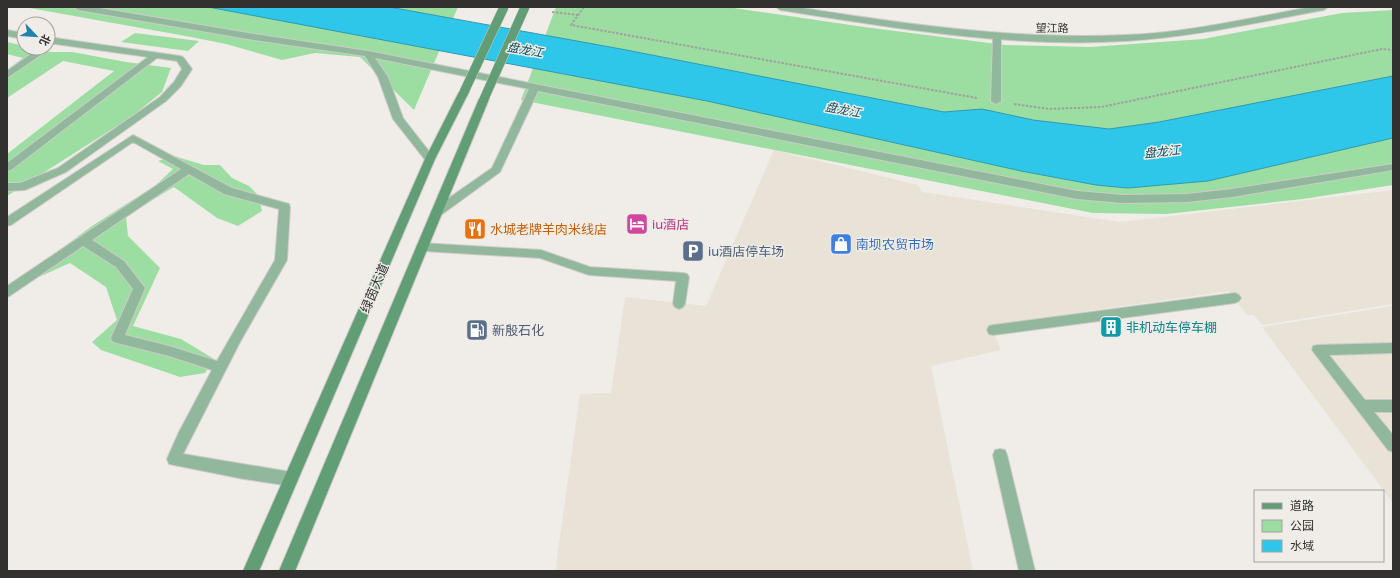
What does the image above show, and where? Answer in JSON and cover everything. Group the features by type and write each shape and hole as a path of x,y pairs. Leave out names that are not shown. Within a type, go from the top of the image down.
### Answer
{"main road":[{"name":"绿茵大道","path":"251,571 430,160 504,7"},
{"path":"287,571 436,212 525,7"}],"street":[{"path":"78,7 254,37 368,54 984,177 1078,194 1123,199 1187,198 1232,193 1393,167"},
{"name":"望江路","path":"780,7 860,20 997,37 1055,40 1127,38 1203,30 1324,7"},
{"path":"996,101 997,37"},
{"path":"7,187 21,187 62,170 163,99 178,84 187,69 180,59 56,44"},
{"path":"368,54 383,77 398,119 430,160"},
{"path":"7,168 156,55"},
{"path":"7,75 34,56"},
{"path":"436,212 496,170 535,87"},
{"path":"7,222 133,138 228,191 285,207 281,260 221,367 184,436 174,459 291,479"},
{"path":"7,292 189,169"},
{"path":"84,241 120,264 139,288 117,338 169,351 221,367"},
{"path":"422,247 541,254 589,271 683,277 679,304"},
{"path":"993,330 1235,298"},
{"path":"1393,348 1318,350 1393,446"},
{"path":"1361,406 1393,406"},
{"path":"1000,455 1027,571"}],"path":[{"path":"584,7 571,25 996,101 1049,109 1101,107 1382,50 1393,50"},
{"path":"552,12 578,15"}],"shaded area":[{"path":"774,150 918,185 922,192 1120,222 1393,190 1393,304 1262,325 1254,315 1247,315 1229,291 990,325 1001,350 931,366 973,571 556,571 580,394 611,393 625,297 706,306"},
{"path":"1393,306 1393,503 1384,490 1262,327"}],"green space":[{"path":"24,7 458,7 414,110 360,57 315,53 282,60 226,44"},
{"path":"556,7 727,7 864,27 1005,45 1090,47 1203,39 1342,13 1393,10 1393,185 1303,199 1166,214 1093,213 521,100"},
{"path":"135,33 199,41 188,51 121,42"},
{"path":"7,42 16,44 16,56 56,56 56,52 72,52 126,62 171,68 162,92 131,117 7,196 7,154 114,71 63,61 7,98 7,70 23,58 7,54"},
{"path":"174,156 204,165 220,165 232,178 249,186 258,195 262,211 238,226 217,218 174,187 126,216 128,236 160,268 133,326 181,339 214,359 205,373 180,377 101,350 92,342 117,320 106,287 70,263 12,289 15,283 92,226 156,185 173,169 158,161"}],"water":[{"name":"盘龙江","path":"208,7 389,7 621,49 944,112 982,109 1033,120 1109,129 1159,122 1393,76 1393,138 1208,181 1128,188 1096,185 1021,171 707,101"}],"place":[{"name":"iu酒店","path":"637,224"},
{"name":"水城老牌羊肉米线店","path":"475,229"},
{"name":"南坝农贸市场","path":"841,244"},
{"name":"iu酒店停车场","path":"693,251"},
{"name":"非机动车停车棚","path":"1111,327"},
{"name":"新殷石化","path":"477,330"}]}
